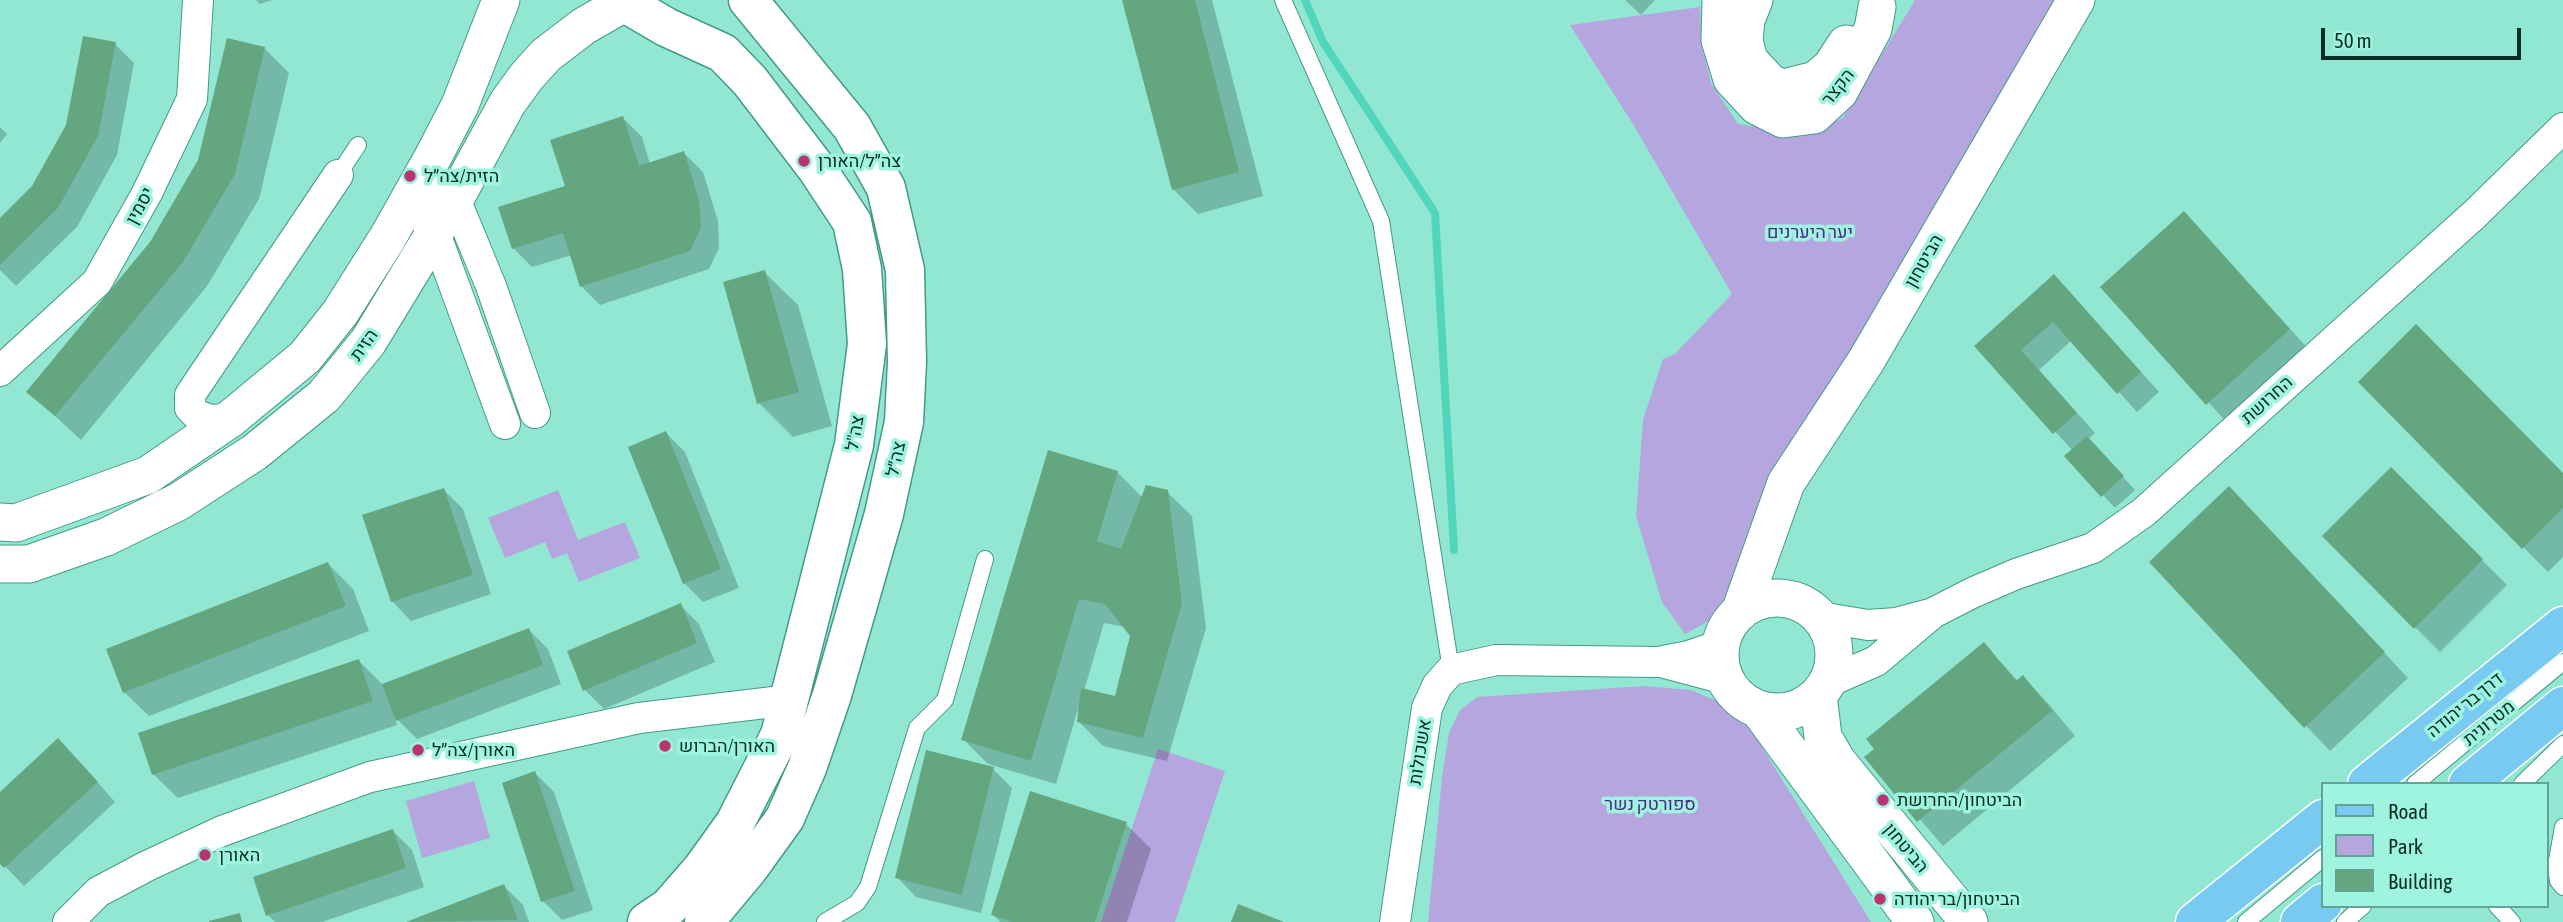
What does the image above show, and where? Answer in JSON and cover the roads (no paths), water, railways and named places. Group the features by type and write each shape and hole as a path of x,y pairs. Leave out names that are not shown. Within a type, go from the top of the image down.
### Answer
{"main road":[{"name":"צה״ל","path":"704,922 749,869 785,818 807,768 832,695 884,513 904,422 907,362 905,270 886,188 852,127 748,0"},
{"name":"צה\"ל","path":"624,1 723,53 750,81 817,169 852,222 862,269 867,344 863,382 841,501 780,735 735,823 686,888 669,907 647,922"},
{"name":"דרך בר יהודה","path":"2369,782 2563,626"},
{"path":"2470,782 2563,706"},
{"path":"2195,922 2322,820"},
{"path":"2300,922 2322,904"}],"street":[{"name":"יסמין","path":"0,371 97,282 148,193 192,99 198,0"},
{"path":"0,522 16,523 148,474 230,419 305,357 340,313 409,199 460,106 501,0"},
{"path":"1721,0 1720,40 1732,79 1745,96 1767,97 1749,60 1744,41 1746,20 1754,0"},
{"name":"הביטחון","path":"1740,612 1786,482 1866,360 2076,0"},
{"name":"הזית","path":"0,564 29,564 106,537 178,502 255,452 324,396 368,342 455,200 508,102 527,76 555,48 624,1"},
{"name":"הקצר","path":"1767,97 1783,119 1798,119 1827,106 1852,72 1873,29 1879,3"},
{"name":"החרושת","path":"1807,608 1868,625 1896,623 1933,613 2016,574 2093,548 2144,512 2474,214 2563,128"},
{"path":"230,419 210,420 197,415 190,408 190,394 338,175"},
{"path":"409,199 455,200 491,286 534,413"},
{"path":"409,199 435,233 505,424"},
{"path":"1772,522 1783,578 1807,608 1833,641 1834,655 1823,688 1790,711 1759,709 1739,698 1723,662 1727,627 1740,612 1766,599 1807,608"},
{"name":"החרושת","path":"1823,688 1875,661 1933,613"},
{"path":"1451,670 1496,660 1658,662 1689,656 1723,662"},
{"name":"אשכולות","path":"1395,922 1427,708 1437,686 1451,670"},
{"name":"הביטחון","path":"1823,688 1823,737 1837,761 1969,922"},
{"path":"68,922 98,892 147,866 222,831 370,777 639,718 790,701"},
{"name":"הביטחון","path":"1759,709 1915,922"}],"lane":[{"path":"1283,0 1381,220 1451,670"},
{"path":"338,175 358,145"},
{"path":"825,922 857,903 868,887 916,728 945,700 985,559"},
{"name":"מטרונית","path":"2417,782 2563,663"},
{"path":"2525,782 2563,744"},
{"path":"2563,827 2556,866 2558,881 2563,887"},
{"path":"2245,922 2322,859"},
{"path":"2345,922 2361,908"},
{"path":"2499,908 2514,922"}],"waterway":[{"path":"1305,0 1323,42 1435,213 1454,550"}],"place":[{"name":"צה״ל/האורן","path":"804,161"},
{"name":"הזית/צה״ל","path":"410,176"},
{"name":"האורן/הברוש","path":"665,746"},
{"name":"האורן/צה״ל","path":"418,750"},
{"name":"הביטחון/החרושת","path":"1883,800"},
{"name":"האורן","path":"205,855"},
{"name":"הביטחון/בר יהודה","path":"1880,899"}],"park label":[{"name":"יער היערנים","path":"1810,232"},
{"name":"ספורטק נשר","path":"1650,804"}]}
